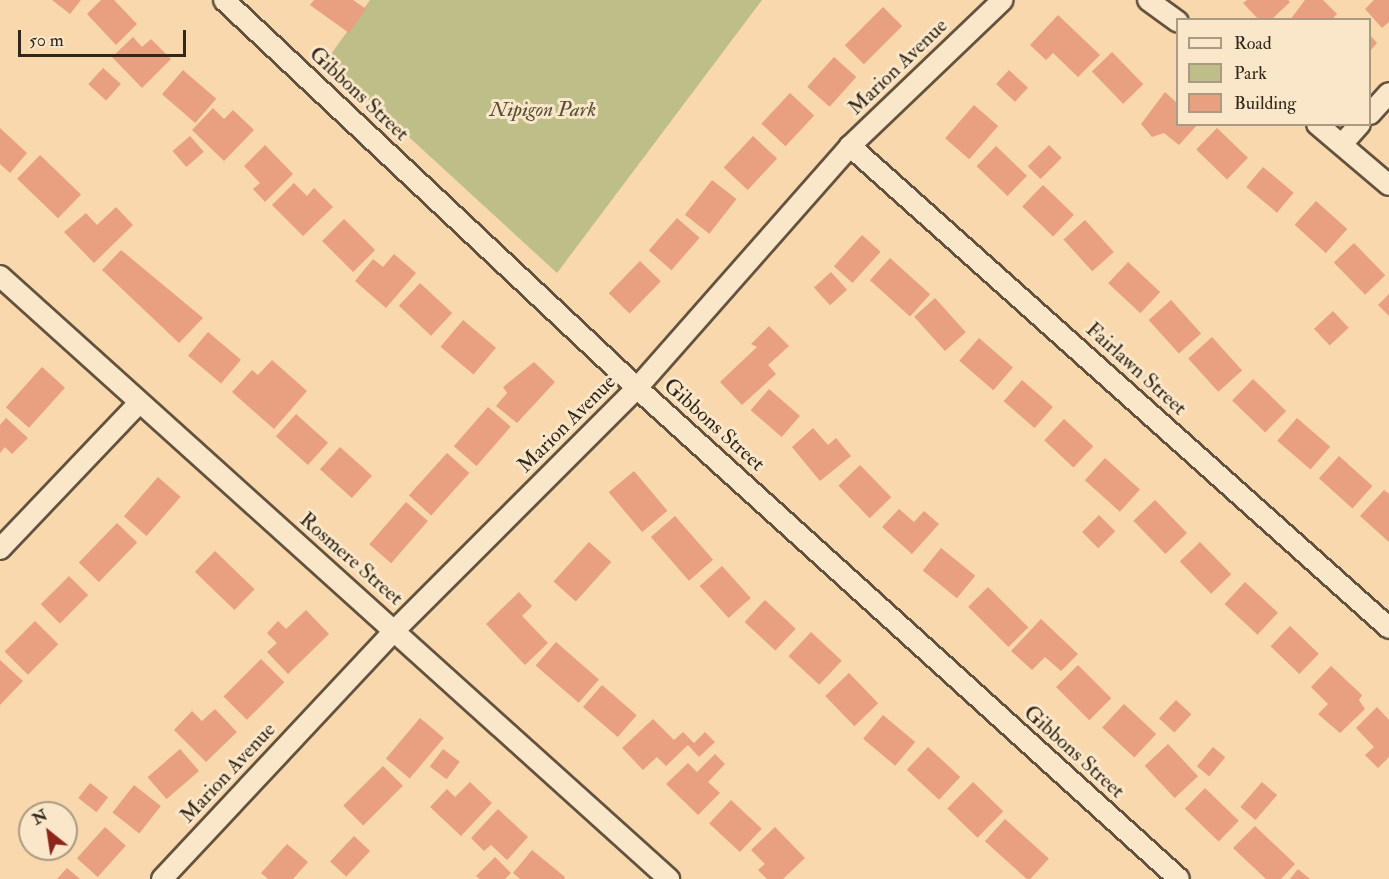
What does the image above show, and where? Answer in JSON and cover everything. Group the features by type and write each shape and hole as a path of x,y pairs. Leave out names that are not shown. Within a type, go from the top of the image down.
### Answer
{"street":[{"name":"Gibbons Street","path":"224,0 638,388 1179,879"},
{"name":"Marion Avenue","path":"162,879 395,630 638,388 850,146 1003,0"},
{"path":"1148,0 1176,21"},
{"path":"1371,113 1389,93"},
{"path":"1320,126 1389,185"},
{"path":"1342,143 1358,126"},
{"name":"Fairlawn Street","path":"850,146 1389,628"},
{"name":"Rosmere Street","path":"0,276 138,404 395,630 669,879"},
{"path":"0,549 138,404"}],"green space":[{"name":"Nipigon Park","path":"370,0 762,0 557,273 326,61"}],"building":[{"path":"52,0 81,0 70,14"},
{"path":"101,0 114,0 137,24 116,45 87,14"},
{"path":"314,0 353,0 366,9 349,33 310,5"},
{"path":"1247,0 1288,0 1290,2 1273,18 1257,18 1243,3"},
{"path":"1305,0 1323,0 1337,14 1333,18 1292,18"},
{"path":"1374,0 1389,0 1389,22 1382,28 1365,9"},
{"path":"883,7 902,26 864,64 845,45"},
{"path":"1058,15 1100,55 1078,77 1053,53 1046,60 1030,45"},
{"path":"1371,36 1377,43 1371,50"},
{"path":"133,37 142,47 151,39 171,59 142,88 112,57"},
{"path":"1112,52 1143,84 1123,104 1092,71"},
{"path":"834,57 856,77 830,107 807,87"},
{"path":"103,68 121,84 106,100 88,84"},
{"path":"183,70 216,99 195,123 162,94"},
{"path":"1009,70 1028,88 1015,102 996,84"},
{"path":"1165,92 1176,102 1176,126 1196,126 1179,145 1164,133 1152,137 1141,124"},
{"path":"790,93 814,116 785,146 761,124"},
{"path":"974,105 998,126 969,159 945,138"},
{"path":"213,108 224,119 233,110 254,130 224,161 192,130"},
{"path":"0,128 27,153 10,173 0,164"},
{"path":"1217,128 1248,158 1227,179 1196,150"},
{"path":"190,136 204,152 186,167 173,151"},
{"path":"753,136 777,159 748,190 724,167"},
{"path":"265,145 293,174 265,202 253,189 260,183 244,166"},
{"path":"1049,145 1062,158 1041,179 1028,166"},
{"path":"996,146 1027,176 1007,196 977,166"},
{"path":"40,155 81,195 58,218 17,179"},
{"path":"1263,167 1294,193 1277,213 1246,187"},
{"path":"712,180 736,199 709,234 685,215"},
{"path":"294,183 307,196 314,188 333,207 303,236 272,205"},
{"path":"1043,185 1074,215 1053,236 1022,207"},
{"path":"1316,201 1347,229 1326,253 1295,225"},
{"path":"116,207 133,225 94,263 64,232 86,213 97,225"},
{"path":"677,218 700,238 671,270 649,250"},
{"path":"344,219 375,250 353,272 322,241"},
{"path":"1085,220 1114,252 1092,271 1063,239"},
{"path":"862,235 881,252 852,283 834,266"},
{"path":"1354,243 1385,275 1365,295 1334,262"},
{"path":"121,250 203,318 179,343 102,270"},
{"path":"394,254 416,273 386,308 355,281 373,259 383,267"},
{"path":"890,258 930,294 910,316 870,280"},
{"path":"640,261 661,281 630,314 609,293"},
{"path":"1128,262 1160,292 1140,313 1108,283"},
{"path":"831,272 847,290 830,305 814,287"},
{"path":"420,283 452,313 431,336 399,306"},
{"path":"1389,294 1389,316 1378,305"},
{"path":"935,298 966,332 945,351 914,317"},
{"path":"1171,300 1201,333 1179,354 1149,320"},
{"path":"1333,311 1349,328 1330,346 1314,329"},
{"path":"463,320 496,348 473,374 441,347"},
{"path":"769,326 789,346 768,365 776,374 742,405 720,382 757,347 751,344"},
{"path":"208,332 241,360 221,383 188,356"},
{"path":"1212,337 1242,370 1218,392 1188,358"},
{"path":"979,338 1013,368 993,390 959,361"},
{"path":"272,360 307,391 274,429 232,392 252,370 258,375"},
{"path":"534,362 555,382 517,423 496,406 507,393 503,387"},
{"path":"42,367 65,388 29,428 6,407"},
{"path":"1253,379 1286,411 1265,433 1232,401"},
{"path":"1022,380 1053,407 1035,428 1004,401"},
{"path":"769,389 800,416 782,437 751,410"},
{"path":"488,407 511,427 477,466 454,446"},
{"path":"296,414 328,443 308,465 276,436"},
{"path":"6,418 28,438 12,454 5,447 0,453 0,425"},
{"path":"1297,418 1330,447 1311,470 1277,441"},
{"path":"1064,419 1093,446 1073,467 1044,440"},
{"path":"813,428 828,445 836,438 851,456 820,481 792,447"},
{"path":"340,447 372,476 352,498 320,469"},
{"path":"447,453 469,473 431,515 409,495"},
{"path":"1339,456 1372,486 1352,508 1319,478"},
{"path":"1105,458 1140,489 1120,512 1085,480"},
{"path":"860,465 891,497 870,518 838,486"},
{"path":"634,471 667,511 642,532 609,492"},
{"path":"158,477 181,497 147,536 124,516"},
{"path":"1384,490 1389,494 1389,542 1360,516"},
{"path":"1155,500 1187,533 1165,554 1133,521"},
{"path":"406,502 428,521 391,563 369,544"},
{"path":"899,509 914,522 924,511 939,524 912,554 882,527"},
{"path":"1099,515 1115,531 1098,548 1082,532"},
{"path":"675,516 713,560 689,581 651,537"},
{"path":"117,523 137,542 99,582 79,563"},
{"path":"589,542 611,562 576,601 554,581"},
{"path":"1200,542 1231,574 1211,594 1180,561"},
{"path":"941,548 975,576 957,598 923,571"},
{"path":"215,551 255,589 234,610 195,572"},
{"path":"722,566 751,598 728,618 700,586"},
{"path":"69,576 88,595 60,623 41,604"},
{"path":"1245,582 1278,613 1257,635 1225,604"},
{"path":"988,587 1028,627 1009,647 968,607"},
{"path":"519,592 532,606 522,616 548,643 525,665 486,624"},
{"path":"765,600 796,629 775,651 745,622"},
{"path":"306,610 329,634 288,674 267,652 277,643 267,633 278,621 286,629"},
{"path":"1041,619 1078,654 1061,671 1045,657 1032,670 1011,651"},
{"path":"35,621 58,644 28,675 5,651"},
{"path":"1290,626 1319,654 1299,674 1271,646"},
{"path":"811,632 842,661 819,685 788,656"},
{"path":"556,642 599,679 579,703 536,665"},
{"path":"261,659 284,682 247,720 224,696"},
{"path":"0,660 23,681 0,705"},
{"path":"1078,665 1111,698 1089,720 1056,687"},
{"path":"1331,666 1362,695 1359,700 1365,709 1340,733 1318,714 1328,704 1311,687"},
{"path":"849,673 878,703 854,726 825,696"},
{"path":"602,685 637,715 618,737 583,707"},
{"path":"1176,700 1191,714 1174,733 1159,718"},
{"path":"1124,704 1156,734 1134,757 1102,727"},
{"path":"1377,707 1389,720 1389,757 1378,768 1365,755 1374,747 1356,728"},
{"path":"215,709 237,732 206,762 174,730 192,711 202,721"},
{"path":"883,715 915,742 895,766 863,739"},
{"path":"420,718 444,738 410,779 386,759"},
{"path":"653,719 674,740 683,732 694,743 705,732 715,742 699,757 688,745 666,766 657,757 643,770 622,748"},
{"path":"1168,744 1198,776 1175,798 1145,766"},
{"path":"928,747 960,777 939,800 907,770"},
{"path":"1213,747 1225,757 1209,776 1197,766"},
{"path":"180,749 199,771 167,799 148,777"},
{"path":"443,749 460,762 447,779 430,767"},
{"path":"715,754 725,764 708,782 720,793 698,815 666,784 688,763 697,772"},
{"path":"383,766 403,786 363,825 343,806"},
{"path":"470,782 492,803 461,836 430,807 447,789 455,797"},
{"path":"973,782 1003,811 978,838 947,809"},
{"path":"1262,782 1277,795 1255,820 1240,807"},
{"path":"90,783 108,797 96,812 78,798"},
{"path":"134,785 161,806 139,834 112,813"},
{"path":"1205,788 1239,821 1219,842 1185,809"},
{"path":"731,800 762,829 740,852 709,823"},
{"path":"498,809 528,837 507,860 491,845 484,851 471,838"},
{"path":"1005,819 1049,858 1030,879 1027,879 985,841"},
{"path":"1255,826 1295,864 1281,879 1266,879 1233,848"},
{"path":"105,827 126,846 98,877 78,857"},
{"path":"775,827 805,858 783,879 767,879 758,870 765,864 751,850"},
{"path":"354,836 370,851 346,877 330,862"},
{"path":"287,844 308,862 293,879 268,879 261,873"},
{"path":"532,850 565,877 564,879 520,879 513,873"},
{"path":"495,857 511,873 505,879 480,879 476,876"},
{"path":"67,868 80,879 57,879"},
{"path":"1298,869 1310,879 1290,879"}]}
